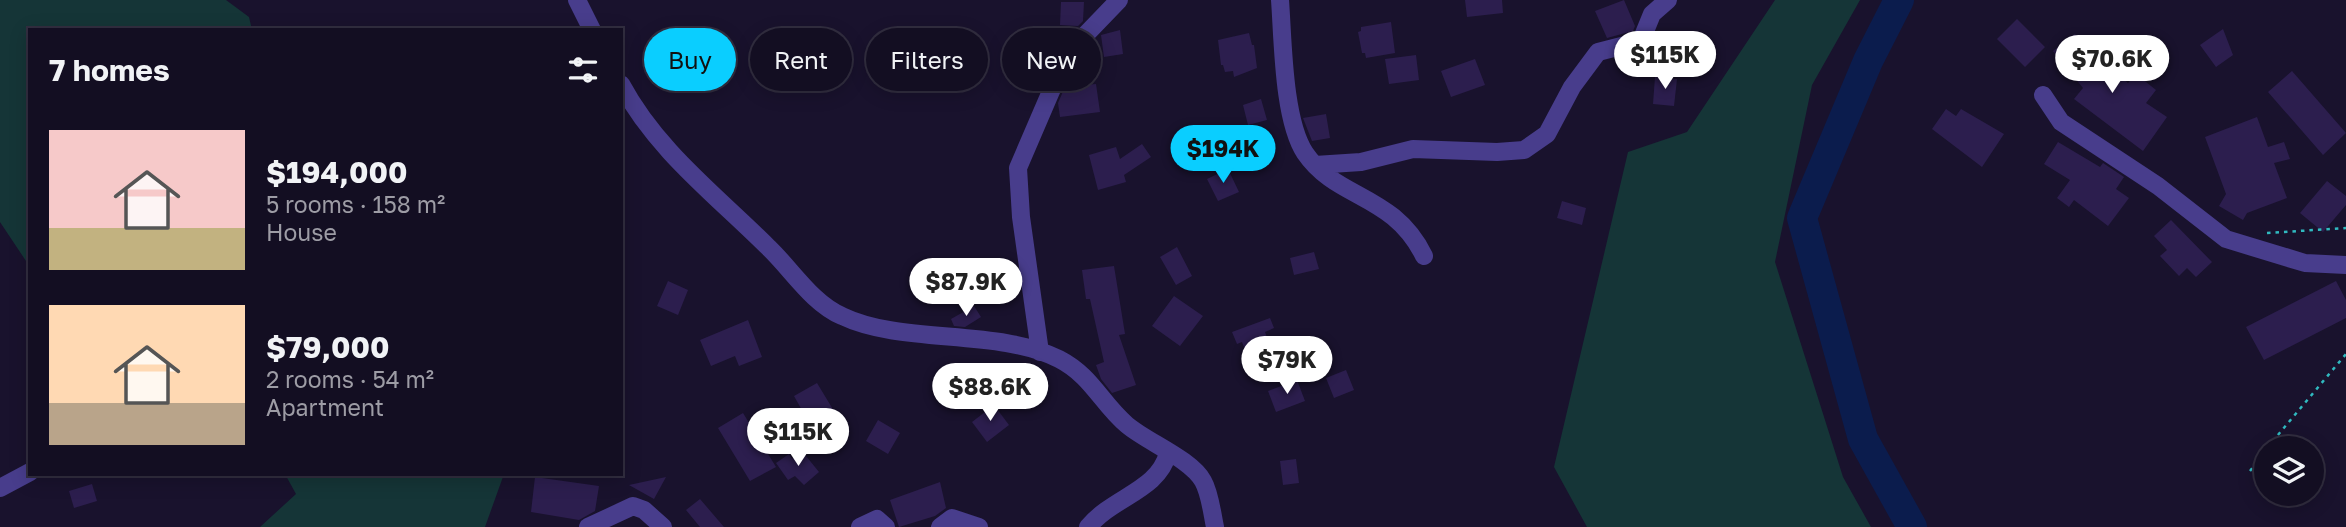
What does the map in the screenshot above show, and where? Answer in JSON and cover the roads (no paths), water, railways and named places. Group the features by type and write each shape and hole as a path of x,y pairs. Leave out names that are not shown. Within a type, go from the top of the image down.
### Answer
{"street":[{"path":"577,0 591,28"},
{"path":"1040,352 1021,217 1018,168 1067,54 1119,0"},
{"path":"1280,0 1284,77 1297,136 1315,165 1333,180 1392,213 1407,227 1424,256"},
{"path":"1315,165 1361,162 1413,149 1497,152 1524,149 1547,134 1572,87 1598,52 1641,41 1652,14 1668,0"},
{"path":"623,86 644,122 668,151 816,297 840,316 866,326 974,339 1040,352 1079,371 1125,424 1203,481 1215,527"},
{"path":"2043,94 2061,122 2158,187 2226,239 2305,263 2346,265"},
{"path":"1088,527 1117,500 1151,483 1164,467 1168,453"},
{"path":"0,488 28,473"},
{"path":"588,527 633,506 644,510 663,527"},
{"path":"940,527 952,518 979,527"},
{"path":"860,527 877,519 886,527"}],"waterway":[{"path":"1899,0 1868,61 1802,218 1863,439 1912,527"}]}
